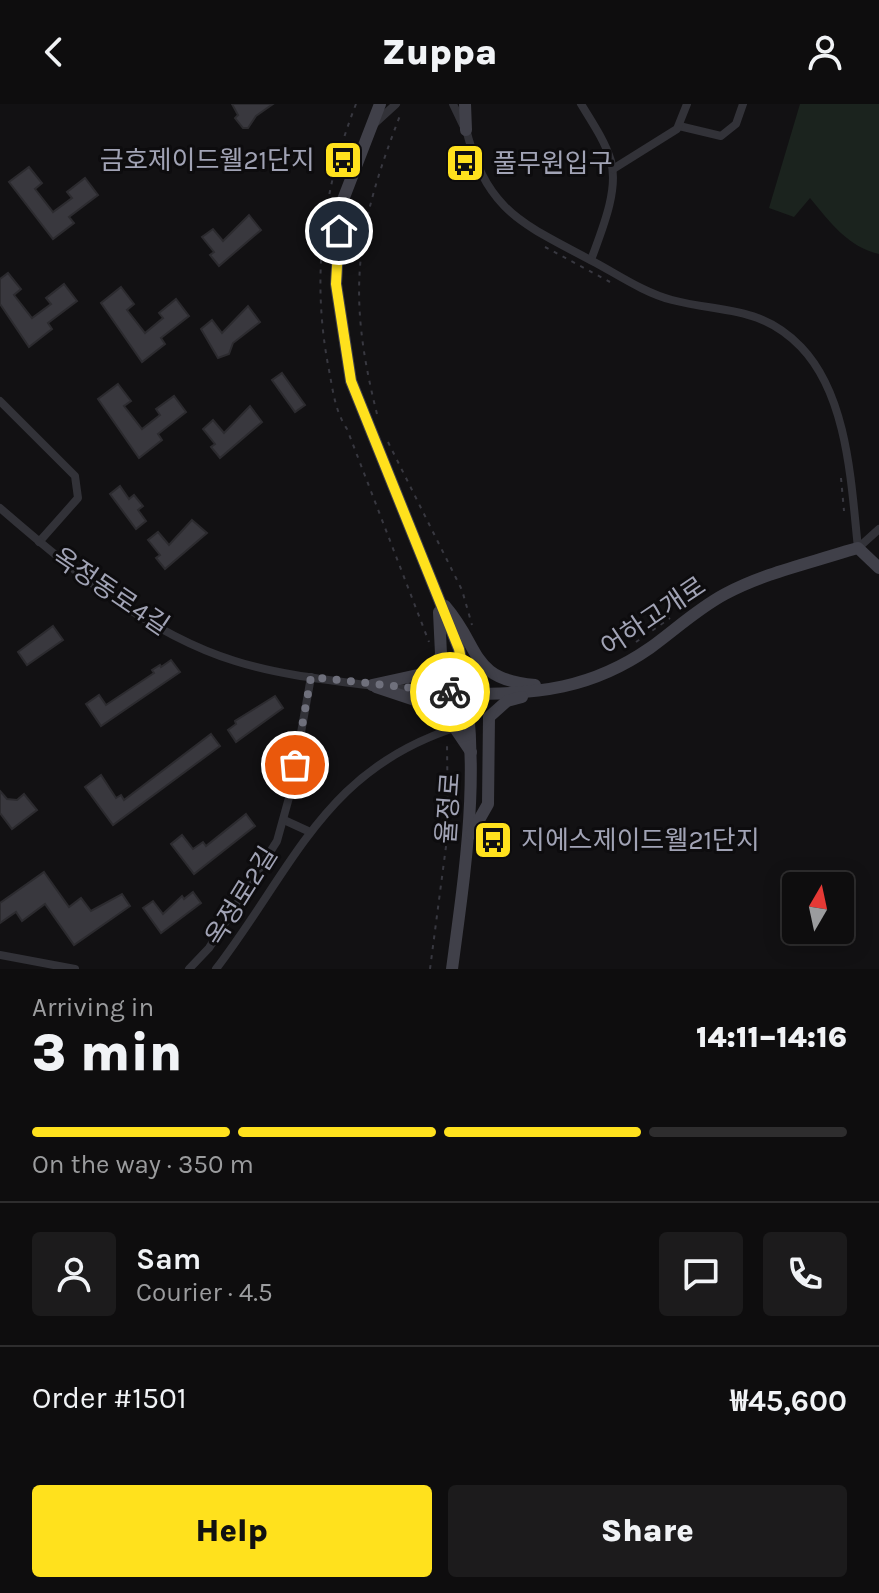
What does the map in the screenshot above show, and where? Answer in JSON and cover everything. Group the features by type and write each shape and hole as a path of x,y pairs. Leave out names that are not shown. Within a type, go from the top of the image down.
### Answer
{"main road":[{"path":"369,104 369,128"},
{"name":"율정로","path":"380,104 341,205 336,284 351,381 459,649 468,694 473,754 468,841 452,969"},
{"path":"462,104 466,130"},
{"path":"858,548 879,568"},
{"name":"어하고개로","path":"468,694 566,688 594,681 621,667 704,605 743,585 858,548"},
{"path":"372,685 436,671 441,654 437,597"},
{"path":"437,597 463,627 480,664 497,678 566,688"},
{"path":"372,685 442,709 473,754"},
{"path":"468,841 488,804 489,717 507,701 566,688"}],"street":[{"path":"369,128 392,112 396,104"},
{"path":"453,104 466,130 478,173 503,208 536,232 659,296 753,315 783,331 801,347 821,374 840,420 858,548"},
{"path":"581,104 606,147 613,169 604,223 591,260"},
{"path":"613,169 679,126 687,104"},
{"path":"679,126 721,136 736,124 743,104"},
{"path":"0,401 75,476 78,486 78,498 39,542"},
{"name":"옥정동로4길","path":"0,508 39,542 153,625 234,661 311,677 468,694"},
{"name":"어하고개로","path":"858,548 879,529"},
{"name":"옥정로2길","path":"189,969 209,948 267,861 284,820 311,677"},
{"path":"216,969 308,831 333,802 403,748 471,723"},
{"path":"284,820 308,831"},
{"path":"0,955 75,969"}],"path":[{"path":"382,426 364,364 358,310 359,261 366,211 404,104"},
{"path":"566,259 613,284"},
{"path":"386,437 462,590 473,630"},
{"path":"840,471 845,517"},
{"path":"633,645 679,611"},
{"path":"430,969 448,831 447,744"}],"shaded area":[{"path":"800,104 879,104 879,254 849,240 810,198 794,217 769,208"}],"building":[{"path":"232,104 273,104 256,116 248,128 243,128 235,118 238,115"},
{"path":"29,167 42,183 35,189 53,212 72,198 67,192 85,178 98,195 69,217 74,223 53,239 9,182"},
{"path":"249,215 261,230 219,266 210,255 214,252 202,237 213,229 223,241"},
{"path":"8,273 21,289 14,295 32,318 51,304 46,298 64,284 77,301 48,323 52,329 29,347 0,304 0,279"},
{"path":"121,287 134,304 127,310 145,333 163,318 159,313 176,299 189,316 161,338 165,344 142,362 101,303"},
{"path":"248,306 260,322 233,343 229,354 218,358 201,329 212,320 222,333"},
{"path":"282,373 305,405 295,412 272,380"},
{"path":"118,384 131,401 124,406 142,429 160,415 156,409 174,396 186,412 158,434 162,440 139,458 98,399"},
{"path":"250,406 262,422 220,458 211,447 215,444 203,429 213,420 224,433"},
{"path":"120,486 129,499 134,495 143,506 138,510 146,521 136,529 110,494"},
{"path":"192,520 207,533 165,569 156,558 160,555 148,540 158,532 169,545"},
{"path":"53,626 63,640 27,665 18,652"},
{"path":"171,660 180,672 101,726 86,704 99,695 106,705 154,673 152,670"},
{"path":"275,696 283,708 236,742 228,730 236,724 235,721"},
{"path":"211,734 220,746 113,825 85,787 101,775 116,798 121,795 124,800"},
{"path":"0,791 7,799 17,800 24,794 37,810 12,829 0,813"},
{"path":"246,814 255,826 194,874 171,844 182,835 193,849 203,842 206,846"},
{"path":"44,872 69,907 81,898 91,911 122,894 130,906 74,945 45,904 22,921 16,912 0,923 0,903"},
{"path":"193,892 201,903 161,933 143,908 153,901 163,914 182,896 184,899"}],"way so far":[{"path":"295,765 311,677 450,692"}],"place":[{"name":"금호제이드웰21단지","path":"343,160"},
{"name":"풀무원입구","path":"465,163"},
{"name":"지에스제이드웰21단지","path":"493,840"}],"route":[{"path":"339,231 336,284 351,381 459,649 468,694 450,692"}]}
